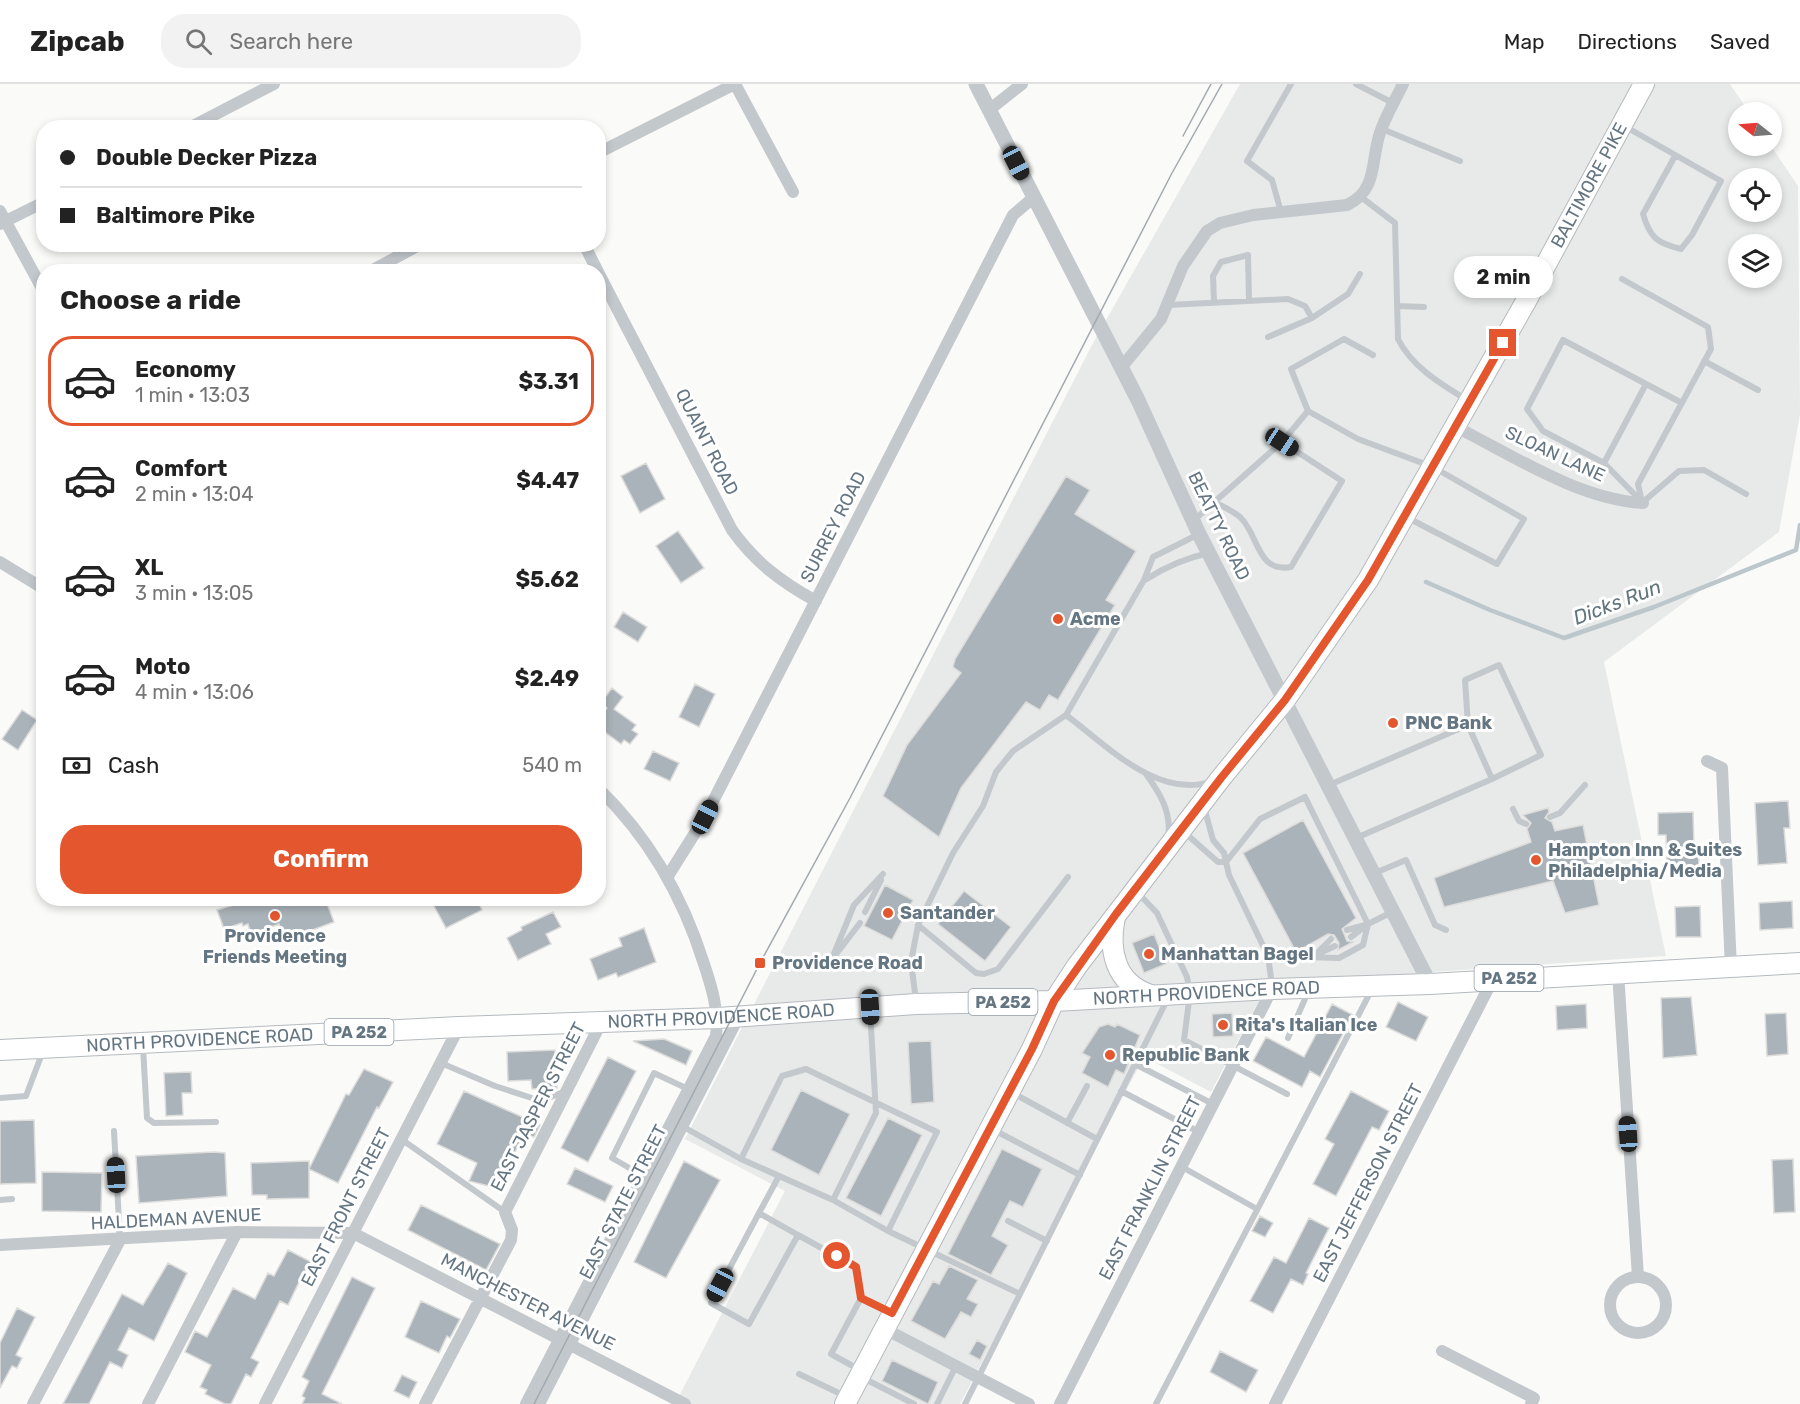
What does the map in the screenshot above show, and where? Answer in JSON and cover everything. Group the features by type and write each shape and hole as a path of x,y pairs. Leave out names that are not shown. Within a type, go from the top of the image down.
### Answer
{"main road":[{"name":"BALTIMORE PIKE","path":"847,1401 1054,1001 1116,914 1166,852 1202,801 1285,700 1368,580 1456,427 1644,84"},
{"path":"1116,914 1111,936 1112,950 1118,970 1139,991 1162,995"},
{"name":"NORTH PROVIDENCE ROAD","path":"0,1050 459,1027 718,1018 916,1004 1054,1001 1310,987 1430,984 1800,963"}],"street":[{"path":"204,120 274,84"},
{"path":"606,149 735,84 793,192"},
{"name":"BEATTY ROAD","path":"976,84 1121,368 1196,528 1430,984"},
{"path":"989,110 1022,84"},
{"path":"1121,368 1151,333 1168,305 1183,266 1207,231 1234,218 1347,205 1361,197 1373,176 1382,129 1403,84"},
{"name":"SURREY ROAD","path":"668,876 705,817 1013,215 1033,198"},
{"path":"36,205 2,219 36,278"},
{"path":"384,264 406,252"},
{"name":"QUAINT ROAD","path":"606,287 732,530 748,552 766,569 816,601"},
{"name":"SLOAN LANE","path":"1456,427 1590,493 1621,501 1642,503"},
{"path":"0,562 36,584"},
{"path":"1707,761 1722,768 1731,968"},
{"path":"606,797 636,832 668,876 692,925 718,1018"},
{"path":"1618,973 1638,1277"},
{"name":"EAST JEFFERSON STREET","path":"1275,1404 1494,979"},
{"name":"EAST FRANKLIN STREET","path":"1060,1404 1272,989"},
{"name":"EAST STATE STREET","path":"526,1404 565,1341 694,1092 740,1016"},
{"name":"EAST STATE STREET","path":"694,1092 716,1036 718,1018"},
{"name":"EAST JASPER STREET","path":"425,1404 511,1240 512,1230 505,1212 602,1021"},
{"name":"EAST FRONT STREET","path":"265,1404 459,1027"},
{"path":"148,1404 237,1232"},
{"name":"HALDEMAN AVENUE","path":"0,1245 237,1232 353,1233"},
{"name":"MANCHESTER AVENUE","path":"353,1233 686,1404"},
{"path":"33,1404 120,1240"},
{"path":"1638,1277 1651,1280 1659,1286 1664,1294 1666,1307 1659,1324 1640,1332 1631,1332 1620,1326 1612,1313 1611,1303 1619,1285 1627,1279 1638,1277"},
{"path":"889,1321 956,1366 1029,1404"},
{"name":"EAST STATE STREET","path":"539,1404 565,1341"},
{"path":"1442,1351 1532,1401"}],"lane":[{"path":"1281,212 1272,180 1247,161 1291,84"},
{"path":"1356,84 1393,103"},
{"path":"1623,125 1720,182 1692,235 1681,249 1660,243 1647,230 1643,214 1675,156"},
{"path":"1382,129 1460,161"},
{"path":"1361,197 1395,223 1398,339 1404,352 1433,379 1470,401"},
{"path":"1214,302 1213,276 1221,262 1248,255 1249,301"},
{"path":"1268,337 1312,318 1348,294 1360,274"},
{"path":"1622,279 1708,327 1711,349 1638,484 1642,503"},
{"path":"1168,305 1288,299 1305,306 1312,318"},
{"path":"1397,306 1424,307"},
{"path":"1374,355 1344,339 1291,369 1308,411 1358,439 1433,467 1524,519 1497,564 1405,516"},
{"path":"1642,503 1604,463 1543,431 1527,409 1563,340 1682,403"},
{"path":"1704,361 1758,390"},
{"path":"1604,463 1646,384"},
{"path":"916,1004 911,962 918,925 953,853 983,806 996,772 1013,751 1066,715 1144,580 1153,557 1196,528 1216,502 1282,442 1308,411"},
{"path":"1216,502 1241,518 1266,562 1280,569 1291,567 1342,481 1282,442"},
{"path":"1642,503 1679,471 1704,470 1746,494"},
{"path":"1144,580 1164,567 1189,557 1209,553"},
{"path":"1356,838 1492,779 1540,756 1499,665 1465,680 1468,725 1492,779"},
{"path":"1066,715 1145,774 1159,793 1168,815 1169,830 1166,852"},
{"path":"1329,785 1468,725"},
{"path":"1145,774 1168,782 1201,785 1221,778"},
{"path":"1550,817 1560,813 1585,785"},
{"path":"1226,862 1260,819 1305,797 1368,924 1363,945 1339,958 1268,956"},
{"path":"1202,801 1213,840 1224,853 1229,875 1268,956 1272,989"},
{"path":"1513,809 1519,821 1526,824"},
{"path":"1182,830 1218,862 1226,862"},
{"path":"1374,873 1406,860 1435,925 1446,930"},
{"path":"860,922 831,961 854,905 883,874 866,912"},
{"path":"918,925 976,973 984,974 998,969 1068,877"},
{"path":"1135,890 1157,914 1187,977 1190,993 1184,1040 1287,1094"},
{"path":"1351,937 1368,924 1393,911"},
{"path":"1347,930 1368,924"},
{"path":"1312,957 1331,939"},
{"path":"1312,957 1335,945"},
{"path":"1156,1404 1374,986"},
{"path":"1287,1038 1310,987"},
{"path":"965,1404 1135,1064 1162,995"},
{"path":"833,1200 876,1113 870,1007"},
{"path":"143,1043 147,1118 154,1123 216,1122"},
{"path":"0,1098 27,1096 45,1048"},
{"path":"440,1063 495,1086 541,1101 566,1091"},
{"path":"1135,1064 1213,1104"},
{"path":"741,1159 782,1076 806,1069 937,1132 888,1231"},
{"path":"648,1179 612,1158 654,1073 694,1092"},
{"path":"1067,1123 1087,1086"},
{"path":"1009,1090 1097,1140"},
{"path":"1121,1092 1199,1132"},
{"path":"677,1124 741,1159 833,1200 888,1231 1020,1294"},
{"path":"989,1127 1080,1175"},
{"path":"114,1131 120,1240"},
{"path":"401,1139 505,1212"},
{"path":"1181,1167 1257,1209"},
{"path":"779,1176 711,1303 749,1324 798,1235"},
{"path":"0,1200 12,1199"},
{"path":"759,1213 856,1267 861,1298 831,1354 914,1404"},
{"path":"1008,1221 1047,1241"},
{"path":"861,1298 889,1321"},
{"path":"937,1404 956,1366"},
{"path":"799,1374 847,1401"}],"shaded area":[{"path":"1240,84 1730,84 1742,102 1728,102 1728,156 1778,156 1798,186 1800,414 1779,532 1604,662 1666,956 1433,972 1262,995 1211,1092 1144,1057 960,1404 675,1404 785,1191 685,1139 1093,343"}],"building":[{"path":"646,463 665,499 640,513 621,476"},
{"path":"1066,476 1090,490 1075,514 1136,551 1106,600 1115,605 1058,700 1049,695 1040,710 1026,702 961,788 939,837 883,796 907,745 961,673 953,667 955,659"},
{"path":"678,531 704,568 681,583 656,546"},
{"path":"623,612 647,627 638,642 614,627"},
{"path":"695,684 715,694 699,727 679,717"},
{"path":"612,688 623,697 614,709 636,725 632,730 638,734 630,744 624,740 621,744 606,733 606,696"},
{"path":"22,710 36,719 18,750 2,739"},
{"path":"653,751 679,763 670,781 644,769"},
{"path":"1788,801 1790,828 1784,828 1787,863 1758,865 1755,803"},
{"name":"Hampton Inn & Suites Philadelphia/Media","path":"1548,808 1549,812 1545,818 1552,822 1555,831 1583,825 1599,905 1565,913 1553,881 1444,907 1434,878 1531,842 1527,829 1531,823 1523,815"},
{"path":"1693,812 1694,846 1698,845 1699,867 1667,868 1666,835 1658,835 1658,813"},
{"path":"1303,820 1356,918 1342,929 1347,941 1353,942 1338,950 1339,943 1334,935 1328,934 1296,952 1243,853"},
{"name":"Santander","path":"885,885 913,900 892,940 864,926"},
{"path":"964,891 1011,927 985,961 938,924"},
{"path":"1792,901 1793,928 1760,930 1759,903"},
{"name":"Providence Friends Meeting","path":"230,906 328,906 334,922 285,940 279,924 251,935 248,924 243,926 242,923 224,929 217,910"},
{"path":"434,906 480,906 482,910 446,928"},
{"path":"1700,906 1701,937 1676,937 1675,907"},
{"path":"553,912 561,927 546,934 551,944 518,960 507,938 522,930 521,927"},
{"path":"644,928 656,962 618,977 616,973 598,980 590,959 622,946 619,938"},
{"name":"Manhattan Bagel","path":"1154,934 1166,964 1144,973 1132,943"},
{"path":"1691,997 1697,1055 1663,1058 1661,998"},
{"path":"1398,1002 1428,1017 1416,1041 1386,1027"},
{"path":"1332,1004 1353,1015 1320,1077 1310,1071 1302,1087 1253,1061 1266,1037 1304,1057"},
{"path":"1586,1004 1587,1028 1557,1030 1556,1006"},
{"name":"Rita's Italian Ice","path":"1232,1013 1233,1036 1213,1037 1212,1014"},
{"path":"1786,1013 1788,1054 1767,1056 1765,1014"},
{"name":"Republic Bank","path":"1108,1024 1115,1027 1117,1024 1140,1035 1124,1074 1116,1070 1108,1087 1082,1073 1090,1057 1082,1053 1099,1027"},
{"path":"664,1039 692,1051 686,1065 633,1041"},
{"path":"931,1041 934,1102 911,1104 908,1042"},
{"path":"555,1050 557,1088 532,1089 531,1080 508,1081 507,1052"},
{"path":"608,1057 636,1071 588,1162 561,1148"},
{"path":"364,1069 393,1082 379,1108 377,1107 338,1183 309,1169 346,1094 349,1095"},
{"path":"191,1072 192,1093 182,1093 183,1115 166,1116 164,1073"},
{"path":"801,1090 850,1114 819,1175 771,1150"},
{"path":"464,1091 540,1125 534,1137 524,1134 507,1168 501,1189 469,1181 477,1163 437,1144"},
{"path":"1351,1091 1389,1111 1379,1130 1372,1127 1336,1196 1313,1184 1334,1144 1325,1139"},
{"path":"888,1118 922,1135 881,1216 846,1198"},
{"path":"34,1120 36,1183 0,1184 0,1121"},
{"path":"1002,1149 1042,1169 1023,1207 1010,1201 992,1236 1008,1245 991,1275 948,1254"},
{"path":"225,1153 227,1196 139,1203 136,1156"},
{"path":"1793,1159 1795,1212 1774,1213 1772,1160"},
{"path":"309,1161 309,1198 267,1199 267,1195 252,1195 251,1163"},
{"path":"684,1161 720,1180 666,1278 634,1262"},
{"path":"575,1168 613,1186 605,1202 567,1184"},
{"path":"42,1172 102,1173 101,1212 42,1211"},
{"path":"421,1205 500,1244 486,1270 408,1230"},
{"path":"1260,1216 1273,1223 1265,1237 1252,1231"},
{"path":"1309,1218 1329,1228 1306,1273 1308,1274 1303,1285 1291,1279 1273,1313 1250,1301 1274,1257 1286,1263"},
{"path":"288,1250 317,1265 308,1282 301,1278 288,1305 280,1301 251,1358 259,1362 251,1377 246,1374 231,1404 225,1404 205,1394 207,1390 200,1387 211,1365 185,1352 195,1331 207,1337 233,1288 255,1299 268,1273 274,1276"},
{"path":"168,1263 187,1273 154,1341 129,1328 118,1350 128,1355 122,1368 110,1362 89,1404 63,1404 122,1294 143,1305"},
{"path":"949,1266 978,1280 967,1299 978,1304 971,1317 961,1312 945,1339 911,1321 933,1281 939,1284"},
{"path":"352,1277 375,1288 322,1394 342,1404 302,1404 305,1398 302,1396 309,1381 302,1377"},
{"path":"421,1301 460,1319 450,1338 447,1336 439,1353 405,1337"},
{"path":"17,1308 35,1317 16,1355 22,1358 17,1368 12,1366 0,1388 0,1343"},
{"path":"977,1340 987,1346 980,1360 969,1354"},
{"path":"1220,1351 1258,1370 1246,1392 1210,1372"},
{"path":"892,1360 938,1382 928,1404 882,1381"},
{"path":"402,1375 417,1382 409,1398 394,1391"}],"waterway":[{"name":"Dicks Run","path":"1426,582 1490,610 1564,638 1654,607 1796,550 1800,525"}],"tram line":[{"path":"1183,136 1211,84"},
{"path":"534,1404 760,963 850,798 1172,173 1222,84"}],"place":[{"name":"Acme","path":"1058,619"},
{"name":"PNC Bank","path":"1393,723"},
{"name":"Hampton Inn & Suites Philadelphia/Media","path":"1536,860"},
{"name":"Santander","path":"888,913"},
{"name":"Providence Friends Meeting","path":"275,916"},
{"name":"Manhattan Bagel","path":"1149,954"},
{"name":"Providence Road","path":"760,963"},
{"name":"Rita's Italian Ice","path":"1223,1025"},
{"name":"Republic Bank","path":"1110,1055"}],"route":[{"path":"837,1256 856,1267 861,1298 892,1313 1032,1049 1054,1001 1077,966 1166,852 1202,801 1285,700 1368,580 1503,343"}]}
